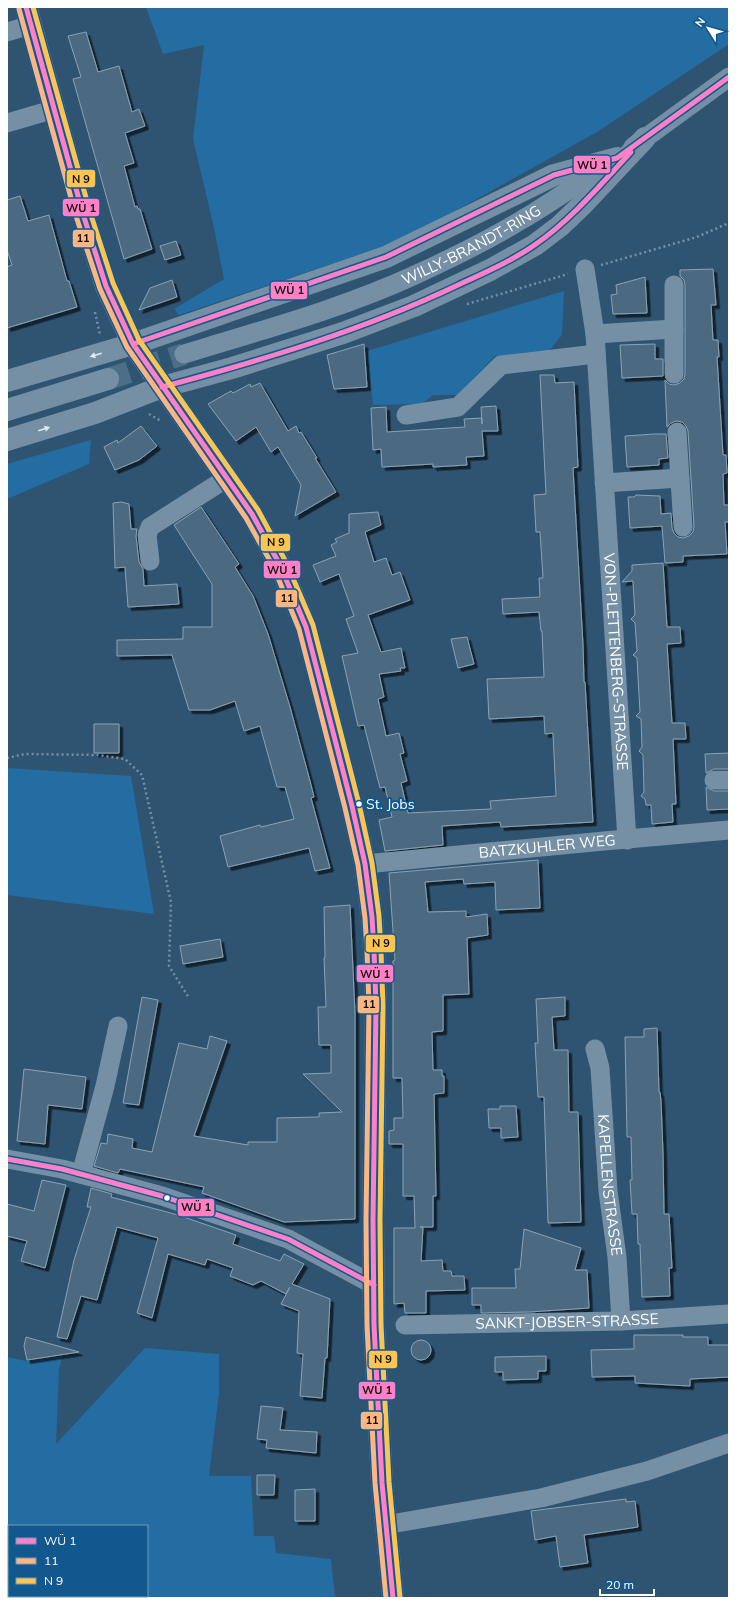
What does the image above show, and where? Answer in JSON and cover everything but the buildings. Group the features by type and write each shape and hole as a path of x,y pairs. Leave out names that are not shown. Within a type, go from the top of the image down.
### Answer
{"main road":[{"path":"28,16 104,280 133,344 252,514 280,565 306,627 352,806 365,864 372,917 376,1006 373,1220 374,1325 385,1525 393,1598"},
{"path":"7,440 95,413 162,387 232,368 343,334 414,306 490,270 535,245 560,226 583,204 645,138"},
{"path":"7,380 133,344 386,257 554,175 617,158"},
{"path":"7,410 108,379"}],"street":[{"path":"7,32 28,16"},
{"name":"WILLY-BRANDT-RING","path":"184,354 315,314 378,291 487,240 522,220 617,158 729,77"},
{"path":"7,124 55,109"},
{"name":"VON-PLETTENBERG-STRASSE","path":"585,269 595,334 627,840"},
{"path":"674,286 674,374"},
{"path":"595,334 674,329"},
{"path":"406,415 458,407 501,365 596,354"},
{"path":"677,432 683,527"},
{"path":"150,561 148,535 150,527 227,478"},
{"path":"604,483 680,478"},
{"name":"BATZKUHLER WEG","path":"365,864 729,830"},
{"path":"81,1174 118,1026"},
{"name":"KAPELLENSTRASSE","path":"595,1049 600,1068 608,1191 617,1257 621,1321"},
{"path":"7,1159 20,1160 81,1174 167,1198 288,1239 374,1285"},
{"name":"SANKT-JOBSER-STRASSE","path":"405,1325 621,1321 729,1314"},
{"path":"385,1525 541,1498 647,1471 729,1443"}],"path":[{"path":"585,269 697,237 729,224"},
{"path":"7,758 25,754 105,756 125,759 142,774 171,902 169,966 189,998"}],"shaded area":[{"path":"146,7 729,7 729,44 597,132 403,240 179,315 174,309 224,279 214,228 193,139 204,45 163,54"},
{"path":"564,291 562,335 547,353 495,356 457,395 433,395 422,404 373,405 367,351"},
{"path":"91,440 89,464 7,499 7,464"},
{"path":"7,768 131,776 154,914 7,895"},
{"path":"145,1348 219,1354 219,1393 209,1476 251,1476 254,1536 274,1536 276,1553 331,1559 335,1598 113,1597 148,1597 148,1525 8,1525 7,1588 7,1357 26,1361 63,1356 59,1368 56,1444"}],"tunnel":[{"path":"108,379 184,354"}],"transit line":[{"path":"26,7 83,214 106,286 133,344 252,514 280,565 306,627 352,806 365,864 372,917 374,951 376,1006 373,1220 374,1325 382,1483 393,1598"},
{"path":"33,7 90,212 113,283 139,340 258,510 286,562 313,625 359,804 372,863 379,916 381,951 383,1006 380,1220 381,1325 389,1482 400,1597"},
{"name":"11","path":"19,9 76,216 100,289 127,347 246,518 274,568 299,629 345,808 358,865 365,918 367,951 369,1006 366,1220 367,1325 375,1483 386,1598"},
{"path":"133,344 386,257 554,175 617,158 729,77"},
{"path":"162,387 275,355 350,330 422,301 498,266 527,250 562,224 586,201 631,152"},
{"path":"7,1159 62,1169 162,1196 288,1239 374,1285"}],"place":[{"name":"St. Jobs","path":"359,804"}]}
